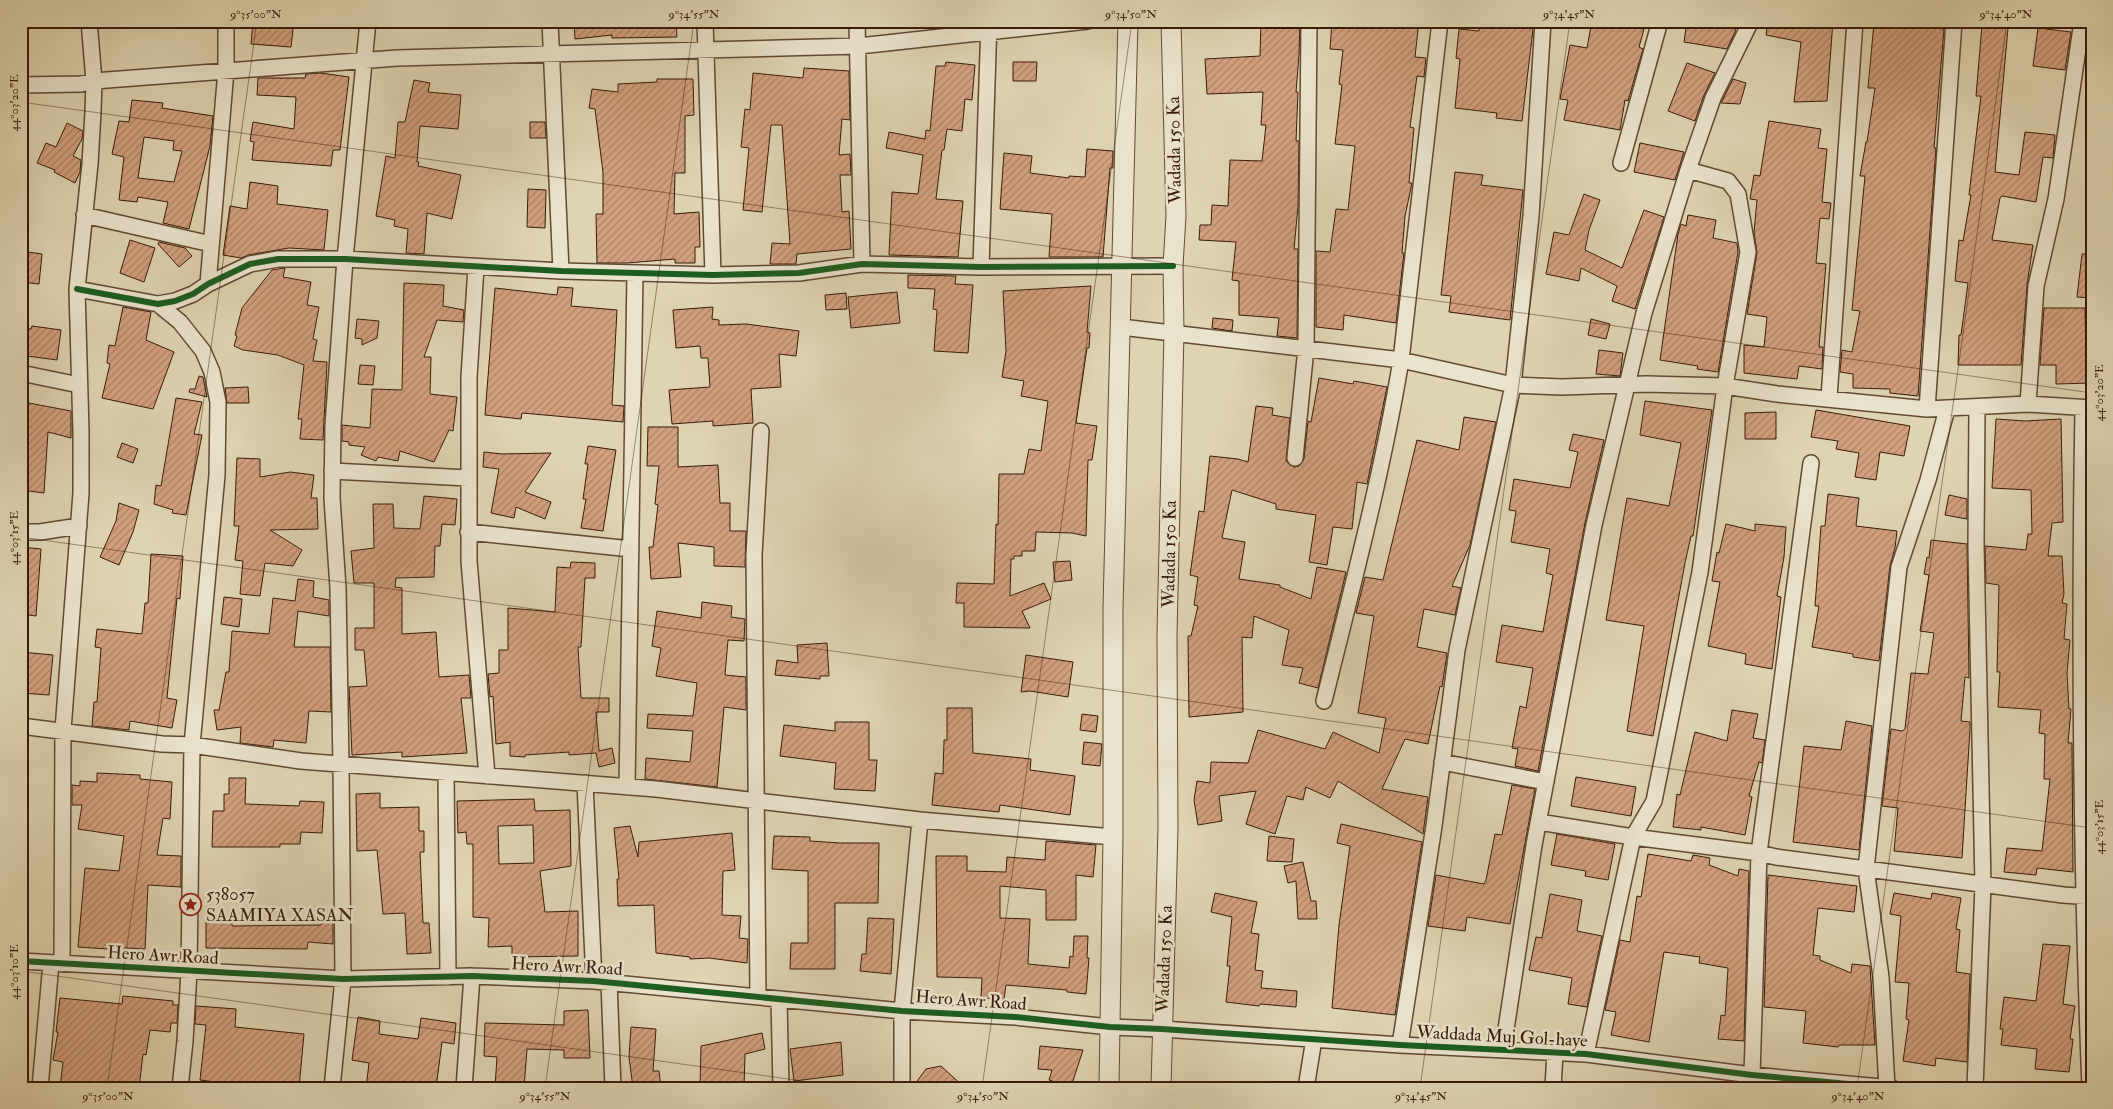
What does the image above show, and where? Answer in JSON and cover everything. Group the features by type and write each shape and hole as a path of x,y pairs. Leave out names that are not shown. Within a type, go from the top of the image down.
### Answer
{"street":[{"path":"40,1088 56,963 63,730 78,526 81,441 77,289 90,164 94,81 89,21"},
{"path":"208,284 226,70 226,21"},
{"path":"332,1088 342,979 342,765 332,425 345,259 368,21"},
{"path":"550,21 561,271"},
{"path":"705,21 713,276"},
{"path":"857,21 862,264"},
{"path":"21,86 80,84 94,81 365,60 859,46 989,27 1088,21"},
{"path":"1109,1088 1113,837 1113,608 1128,21"},
{"name":"Wadada 150 Ka","path":"1162,1088 1168,828 1167,635 1174,332 1173,266 1176,216 1171,21"},
{"path":"1294,458 1306,348 1309,21"},
{"path":"1324,701 1393,411 1401,360 1440,21"},
{"path":"1400,1045 1457,650 1513,385 1531,216 1543,21"},
{"path":"1621,163 1660,21"},
{"path":"1502,1049 1538,822 1594,525 1644,313 1688,170 1713,98 1751,21"},
{"path":"1829,398 1855,21"},
{"path":"1927,409 1954,21"},
{"path":"2028,404 2036,286 2056,199 2082,21"},
{"path":"981,268 989,27"},
{"path":"1586,1054 1632,837 1654,801 1700,572 1725,386 1748,252 1738,194 1728,181 1688,170"},
{"path":"84,215 211,244"},
{"path":"77,289 158,304 175,301 193,294 208,284 250,264 278,259 345,259 561,271 713,276 799,273 862,264 981,268 1123,265 1173,266"},
{"path":"476,267 469,377 468,532 487,776"},
{"path":"627,787 635,274"},
{"path":"158,304 180,322 203,350 212,372 218,402 216,475 192,746 189,972 180,1088"},
{"path":"1121,327 1401,360 1513,385 1562,387 1628,384 1725,386 1777,394 1927,409 2028,404 2088,409 2080,566 2090,1088"},
{"path":"21,374 79,385"},
{"path":"1975,1088 1983,885 1976,554 1977,407"},
{"path":"1887,1087 1881,977 1866,869 1899,567 1928,480 1947,409"},
{"path":"758,996 754,555 760,431"},
{"path":"1752,1075 1760,853 1811,463"},
{"path":"332,471 468,478"},
{"path":"21,532 40,532 78,526"},
{"path":"468,532 631,548"},
{"path":"21,726 301,761 627,787 920,820 1113,837"},
{"path":"1442,762 1546,782"},
{"path":"446,773 448,977"},
{"path":"585,784 601,981 613,1088"},
{"path":"902,1088 902,1011 920,820"},
{"path":"1538,822 1632,837 1760,853 1776,857 2087,897"},
{"name":"Hero Awr Road","path":"21,961 189,972 342,979 472,976 601,981 902,1011 1015,1018 1110,1027"},
{"path":"464,1088 472,976"},
{"path":"779,999 781,1088"},
{"name":"Waddada Muj Gol-haye","path":"1110,1027 1400,1045 1586,1054 1752,1075 1777,1082 1892,1088"},
{"path":"1306,1088 1314,1039"},
{"path":"1553,1088 1555,1052"}],"building":[{"path":"253,21 294,21 291,47 251,44"},
{"path":"574,21 676,21 677,37 612,38 612,35 575,39"},
{"path":"1261,21 1300,21 1296,92 1298,92 1296,141 1299,141 1298,206 1294,249 1298,249 1297,338 1277,336 1279,318 1239,315 1239,281 1232,280 1236,242 1199,240 1200,225 1211,225 1212,205 1228,206 1230,160 1262,161 1266,125 1261,125 1263,92 1207,94 1205,59 1260,56"},
{"path":"1332,21 1419,21 1415,57 1426,58 1424,77 1417,76 1410,127 1414,128 1409,183 1412,183 1405,216 1402,253 1404,253 1396,323 1344,315 1343,330 1316,327 1316,251 1330,252 1336,209 1348,210 1355,146 1335,144 1342,85 1339,84 1343,50 1330,49"},
{"path":"1479,21 1534,21 1522,121 1496,118 1497,113 1455,108 1460,59 1456,58 1459,29 1479,31"},
{"path":"1592,21 1644,29 1639,47 1643,49 1628,101 1625,100 1620,130 1564,120 1568,100 1560,99 1570,45 1587,48"},
{"path":"1687,21 1737,21 1735,32 1727,49 1684,42"},
{"path":"1768,21 1798,24 1798,21 1833,21 1827,101 1794,102 1801,42 1766,35"},
{"path":"1874,23 1944,29 1934,148 1936,148 1918,396 1890,393 1890,389 1853,388 1853,374 1840,372 1842,350 1852,352 1860,311 1852,310 1865,176 1860,176 1875,88 1868,88"},
{"path":"1982,25 2008,28 1995,172 2019,175 2025,132 2055,135 2053,158 2043,157 2036,202 2002,196 2000,198 1992,240 2033,245 2027,285 2021,365 1958,365 1959,335 1961,335 1968,283 1955,281 1959,240 1963,241 1971,195 1969,195 1981,96 1976,96"},
{"path":"2038,28 2071,32 2065,70 2033,66"},
{"path":"946,62 975,65 972,100 965,99 962,131 947,129 944,150 942,150 936,199 963,201 958,257 889,255 892,192 918,194 923,155 886,148 889,132 925,139 926,130 930,131 936,66 945,66"},
{"path":"1013,62 1037,62 1036,81 1013,81"},
{"path":"1687,63 1715,73 1704,95 1695,121 1668,111"},
{"path":"804,68 849,71 850,120 842,119 839,155 850,154 851,175 840,175 842,212 849,211 851,249 797,254 796,264 770,264 772,243 790,244 782,125 771,125 762,212 743,210 749,148 741,147 745,109 750,110 753,73 803,78"},
{"path":"320,73 349,77 340,150 333,150 331,166 252,160 254,142 250,141 253,122 294,129 296,97 257,95 258,78 305,78 306,74"},
{"path":"657,79 693,79 694,115 685,116 685,173 675,173 674,214 699,212 700,247 695,247 695,263 675,263 675,259 627,263 597,263 596,214 603,214 603,172 595,109 589,108 592,89 618,92 618,84 657,82"},
{"path":"1733,79 1746,83 1740,104 1721,103"},
{"path":"414,80 430,83 428,92 461,95 458,129 420,126 418,166 461,175 452,219 427,213 424,254 406,253 408,229 394,226 395,220 376,216 386,156 395,158 398,122 405,122"},
{"path":"132,100 163,103 162,108 213,116 210,146 189,229 163,223 168,202 138,197 137,202 119,200 124,157 112,154 119,121 129,122","holes":["144,137 174,141 173,150 182,151 174,182 138,178"]},
{"path":"1769,121 1821,129 1818,148 1827,149 1822,202 1831,203 1829,219 1820,218 1816,263 1826,264 1819,347 1823,347 1822,369 1799,366 1797,379 1744,373 1744,345 1764,347 1767,317 1747,314 1757,253 1754,232 1757,200 1750,199 1754,175 1760,176"},
{"path":"530,122 545,122 546,138 530,138"},
{"path":"67,123 83,131 82,139 73,156 81,160 80,172 75,183 54,172 55,170 37,163 46,143 56,147"},
{"path":"1640,143 1684,152 1675,180 1634,172"},
{"path":"1087,149 1113,151 1113,168 1110,168 1103,257 1049,257 1052,214 1000,209 1004,153 1032,156 1030,173 1069,178 1069,176 1085,177"},
{"path":"1455,172 1483,175 1481,185 1523,190 1510,320 1449,312 1451,296 1441,295"},
{"path":"250,182 278,186 277,204 328,210 324,250 289,248 248,255 241,258 223,255 230,206 247,209"},
{"path":"528,189 546,190 545,228 527,227"},
{"path":"1584,194 1600,200 1589,230 1585,250 1622,268 1644,210 1664,217 1635,309 1612,301 1617,286 1581,268 1579,281 1546,274 1554,232 1569,235"},
{"path":"1688,215 1716,220 1713,238 1737,243 1738,252 1718,372 1697,369 1698,366 1660,360 1678,234 1681,224 1686,226"},
{"path":"130,240 155,248 144,282 120,273"},
{"path":"159,242 185,248 192,256 179,267 158,244"},
{"path":"21,251 42,254 39,284 21,282"},
{"path":"2082,254 2092,254 2092,298 2077,297"},
{"path":"285,268 283,277 311,282 307,305 319,307 313,339 317,340 313,361 327,362 323,440 300,439 302,419 298,419 304,365 278,355 243,350 234,346 242,308 272,270"},
{"path":"908,275 956,276 955,284 973,285 968,353 934,351 937,310 933,309 935,289 908,288"},
{"path":"404,283 444,285 443,306 464,310 463,322 437,320 424,357 431,357 430,394 457,397 453,431 449,430 434,462 400,451 398,461 378,457 376,461 361,455 365,447 349,445 349,442 342,441 342,425 370,428 372,389 402,390"},
{"path":"1091,286 1087,332 1090,333 1089,348 1087,348 1076,423 1097,426 1092,460 1088,460 1086,536 1072,533 1036,532 1035,551 1022,551 1022,556 1014,556 1014,559 1011,559 1010,596 1044,583 1051,599 1022,611 1030,628 964,627 964,603 956,603 957,583 994,584 999,474 1024,474 1029,449 1041,451 1048,401 1021,396 1024,381 1002,377 1006,351 1003,291"},
{"path":"558,287 573,288 571,306 617,310 612,405 624,406 623,422 522,413 521,419 485,415 495,288 557,295"},
{"path":"897,292 900,323 851,328 848,297"},
{"path":"846,293 847,309 826,310 825,295"},
{"path":"123,307 151,312 146,340 174,352 153,409 102,398 110,364 107,363 109,345 115,346"},
{"path":"713,307 712,319 719,320 719,325 746,324 799,331 796,356 779,354 781,387 751,389 753,423 713,426 713,421 672,424 669,390 710,387 708,358 701,358 700,346 676,348 673,310"},
{"path":"2044,308 2085,308 2086,362 2092,362 2092,383 2056,384 2056,365 2040,365"},
{"path":"1213,318 1233,320 1232,331 1212,328"},
{"path":"357,319 379,321 377,338 362,345 362,339 355,338"},
{"path":"1591,319 1610,324 1606,339 1588,335"},
{"path":"32,326 61,330 57,360 27,356 28,352 21,351 21,328 31,329"},
{"path":"1599,350 1623,353 1620,376 1596,374"},
{"path":"360,365 375,366 373,385 358,384"},
{"path":"199,376 203,377 207,397 189,392 190,389 195,389"},
{"path":"1319,378 1353,384 1354,381 1387,387 1367,484 1357,482 1352,529 1333,527 1327,565 1309,562 1316,515 1276,509 1276,504 1232,490 1222,538 1245,542 1239,579 1280,585 1280,587 1311,599 1317,567 1346,572 1318,688 1299,683 1303,668 1282,665 1289,630 1254,616 1252,638 1242,637 1243,712 1189,717 1188,636 1191,636 1198,606 1194,605 1198,577 1190,575 1199,511 1204,512 1210,456 1248,462 1256,406 1273,408 1272,415 1290,418 1286,461 1294,467 1299,466 1304,459 1308,421 1311,422"},
{"path":"248,387 249,403 227,403 225,388"},
{"path":"176,398 202,402 194,434 202,435 186,515 172,513 173,510 154,504 156,485 161,486"},
{"path":"1645,401 1712,410 1693,536 1691,536 1685,563 1653,736 1627,731 1644,626 1606,620 1627,498 1669,506 1681,443 1640,435"},
{"path":"29,403 71,411 71,438 48,432 44,493 21,490 23,430"},
{"path":"1816,410 1910,426 1904,456 1880,452 1876,480 1855,477 1859,453 1836,449 1838,441 1811,437"},
{"path":"1776,412 1776,439 1745,439 1745,413"},
{"path":"1464,417 1496,422 1470,545 1452,586 1461,588 1455,615 1424,609 1417,647 1447,653 1442,687 1440,686 1428,744 1405,739 1382,789 1428,797 1423,834 1338,781 1330,798 1306,787 1303,800 1287,796 1275,834 1246,824 1256,791 1219,796 1222,821 1198,825 1194,800 1197,781 1210,783 1211,762 1248,763 1258,730 1325,749 1333,732 1379,753 1386,718 1358,713 1374,616 1356,613 1365,577 1383,580 1417,440 1459,450"},
{"path":"1996,419 2025,421 2061,419 2063,522 2052,523 2048,556 2062,556 2064,594 2062,603 2067,604 2064,639 2070,640 2067,673 2069,709 2071,709 2068,743 2072,743 2073,872 2037,868 2036,875 2004,872 2007,848 2042,851 2050,779 2044,779 2045,734 2039,733 2041,710 1998,707 2000,672 1997,672 1999,585 1986,583 1985,546 2026,550 2028,534 2032,534 2031,490 1992,488"},
{"path":"648,427 678,427 678,467 718,465 720,503 730,503 730,531 746,531 745,567 714,566 714,547 678,543 681,577 651,579 649,547 653,547 658,505 655,504 659,466 647,466"},
{"path":"1573,434 1604,440 1585,523 1538,771 1515,766 1518,749 1512,748 1520,706 1526,708 1533,668 1496,662 1502,625 1543,632 1553,575 1546,573 1550,549 1511,542 1516,511 1509,510 1514,479 1570,488 1578,452 1569,450"},
{"path":"122,443 138,449 133,463 117,457"},
{"path":"588,446 616,450 603,531 581,528 586,499 583,499 588,464 585,464"},
{"path":"484,452 502,454 551,453 525,492 551,502 545,519 516,507 514,518 491,513 499,469 483,467"},
{"path":"237,458 260,459 260,477 290,472 314,475 311,498 317,498 318,529 270,530 302,550 293,566 265,563 260,596 240,594 243,561 235,560 239,526 234,526"},
{"path":"1828,494 1859,498 1856,526 1897,531 1890,566 1879,661 1853,657 1853,654 1812,647 1819,606 1815,606 1821,526 1825,526"},
{"path":"1949,495 1967,499 1967,519 1945,515"},
{"path":"424,496 457,499 455,525 442,524 440,546 435,546 434,577 396,578 395,587 402,588 402,634 436,632 439,677 469,675 471,698 461,698 467,753 402,757 402,752 352,755 349,687 367,686 364,650 355,650 355,628 374,628 374,583 354,583 351,551 374,548 373,504 393,504 394,528 420,529"},
{"path":"119,503 139,510 133,532 119,565 100,557 116,521"},
{"path":"1726,524 1755,531 1755,524 1786,527 1784,557 1777,596 1781,597 1772,669 1745,664 1746,654 1708,646 1720,582 1712,581 1717,552 1719,553"},
{"path":"1931,540 1967,544 1969,678 1965,677 1961,721 1970,722 1970,729 1962,858 1894,851 1898,808 1882,806 1891,729 1902,731 1905,729 1911,673 1928,674 1934,633 1920,631 1929,575 1924,574 1927,557 1929,558"},
{"path":"21,547 41,549 36,616 21,614"},
{"path":"151,554 183,556 180,599 177,598 167,698 177,700 172,728 130,721 129,730 92,726 94,702 97,702 101,648 95,647 97,629 142,634 145,603 148,603"},
{"path":"1070,561 1072,580 1055,582 1053,562"},
{"path":"571,562 595,563 595,578 585,578 581,647 578,647 581,698 609,698 609,712 596,712 599,751 612,748 615,763 599,767 596,753 569,755 569,752 525,755 525,757 510,756 510,742 496,744 493,696 490,697 488,674 499,673 499,650 508,650 508,608 555,612 557,567 570,568"},
{"path":"298,579 314,581 313,597 329,600 329,616 298,611 294,647 330,647 331,712 309,711 306,743 274,740 273,747 240,743 241,727 217,730 214,710 219,710 226,672 229,672 232,631 269,634 273,598 295,601"},
{"path":"224,597 242,599 239,627 221,624"},
{"path":"702,602 732,606 731,617 745,619 744,641 728,640 725,675 746,677 746,710 724,707 717,787 645,779 646,758 690,762 693,731 647,728 648,714 693,716 697,683 656,676 661,648 652,646 657,611 701,618"},
{"path":"827,643 829,676 820,676 820,679 775,675 777,660 798,663 797,645"},
{"path":"21,652 53,655 49,695 21,693"},
{"path":"1026,655 1073,662 1068,697 1030,691 1021,692"},
{"path":"947,708 972,708 973,753 1031,759 1030,770 1075,776 1070,815 1000,805 999,812 932,805 935,773 943,774 944,740 947,740"},
{"path":"1732,710 1758,714 1753,738 1765,740 1762,763 1759,762 1749,796 1752,797 1745,835 1701,827 1701,830 1673,827 1677,794 1680,795 1695,732 1727,741"},
{"path":"1082,714 1098,716 1096,732 1080,730"},
{"path":"1846,721 1872,726 1859,850 1793,842 1804,746 1841,750"},
{"path":"835,722 869,722 869,760 877,760 875,791 834,789 836,763 780,756 784,725 835,731"},
{"path":"1084,742 1102,744 1100,766 1082,764"},
{"path":"97,773 140,775 140,779 172,782 170,819 163,818 157,855 181,856 181,887 148,885 145,949 78,947 85,868 119,871 124,836 78,829 82,805 72,805 72,785 80,786 80,781 97,782"},
{"path":"1576,777 1636,787 1631,816 1571,806"},
{"path":"229,778 246,778 245,804 299,806 300,801 324,802 322,833 301,832 300,844 280,844 280,847 212,847 213,811 224,811 224,794 229,794"},
{"path":"1512,785 1535,789 1510,924 1467,917 1465,931 1428,926 1436,875 1484,884 1495,834 1502,835"},
{"path":"380,793 380,808 419,807 419,831 424,831 424,852 420,852 423,923 429,923 431,953 407,954 405,913 383,914 377,850 357,851 356,794"},
{"path":"534,799 535,811 570,810 571,866 540,871 545,912 578,911 578,956 512,957 512,946 488,947 489,918 473,917 473,844 467,844 466,832 458,833 457,801","holes":["533,825 534,863 499,864 498,826"]},
{"path":"1341,824 1422,842 1395,1015 1332,1008 1339,925 1350,846 1337,843"},
{"path":"630,826 638,857 639,842 732,833 735,870 723,871 722,915 741,916 739,938 748,939 747,963 709,958 690,959 690,957 656,953 654,905 618,906 617,879 619,879 614,828"},
{"path":"1557,834 1615,844 1608,880 1585,876 1586,871 1551,865"},
{"path":"774,836 810,837 810,841 840,843 879,843 878,903 835,903 835,969 790,969 791,943 808,943 808,871 772,869"},
{"path":"1269,836 1294,839 1292,862 1267,861"},
{"path":"1046,841 1096,845 1093,877 1076,875 1076,920 1046,920 1046,890 1000,886 1000,918 1030,919 1028,964 1069,968 1070,956 1073,957 1074,936 1088,936 1087,958 1089,958 1086,994 1067,992 1067,990 1006,985 1004,999 981,998 982,978 937,977 936,856 967,856 967,871 1006,872 1007,857 1045,860"},
{"path":"1648,854 1691,861 1693,855 1710,858 1709,865 1738,876 1739,869 1749,871 1744,1041 1718,1039 1721,1015 1725,1016 1728,968 1699,963 1700,957 1664,952 1649,1042 1611,1035 1616,1012 1605,1010 1620,940 1630,942 1637,896 1641,897"},
{"path":"1303,862 1311,901 1316,901 1317,919 1298,919 1296,881 1288,883 1284,866"},
{"path":"1768,875 1857,886 1854,912 1818,908 1813,955 1820,956 1820,960 1851,973 1852,964 1870,966 1875,1045 1839,1045 1838,1047 1803,1043 1806,1011 1764,1007"},
{"path":"1215,893 1257,902 1251,933 1259,934 1255,970 1263,971 1261,988 1297,991 1296,1007 1260,1004 1259,1006 1226,1002 1230,966 1227,966 1232,917 1211,912"},
{"path":"1894,893 1931,899 1932,893 1961,898 1956,929 1960,930 1956,972 1970,974 1967,1062 1936,1058 1935,1066 1903,1061 1909,1020 1906,1019 1909,983 1895,982 1901,916 1890,914"},
{"path":"1550,894 1582,900 1577,931 1602,936 1587,1007 1568,1004 1572,978 1529,970 1536,937 1542,938"},
{"path":"868,918 894,919 891,974 860,971 862,954 866,954"},
{"path":"322,921 333,922 333,944 308,942 307,949 206,948 206,922 232,922 232,926 321,925"},
{"path":"2043,944 2070,946 2063,1004 2075,1006 2070,1039 2073,1039 2069,1072 2035,1069 2037,1049 2001,1045 2003,1029 2000,1029 2004,997 2036,1001"},
{"path":"123,996 173,1001 173,1005 178,1005 177,1023 171,1023 170,1032 150,1030 146,1055 143,1054 139,1088 60,1088 63,1062 53,1060 58,1032 56,1032 60,998 122,1004"},
{"path":"196,1006 236,1009 235,1027 304,1034 299,1088 261,1088 200,1080 206,1025 195,1024"},
{"path":"588,1010 590,1058 564,1058 564,1050 527,1049 524,1088 495,1087 497,1057 484,1056 485,1023 564,1025 564,1011"},
{"path":"358,1017 380,1021 379,1034 418,1039 421,1018 456,1023 454,1044 442,1042 436,1088 366,1088 369,1063 352,1060"},
{"path":"631,1027 656,1029 653,1071 659,1071 661,1088 633,1088 629,1057"},
{"path":"762,1033 765,1049 745,1054 744,1088 700,1088 701,1046"},
{"path":"841,1042 843,1075 794,1081 790,1049"},
{"path":"1040,1046 1083,1050 1071,1087 1049,1080 1052,1070 1038,1069"},
{"path":"941,1066 965,1088 912,1088 926,1069"}],"cycle path":[{"path":"77,289 158,304 175,301 193,294 208,284 250,264 278,259 345,259 561,271 713,275 799,273 862,264 981,267 1173,266"},
{"path":"21,961 343,979 472,976 594,981 902,1011 1015,1017 1110,1027 1400,1045 1586,1054 1752,1075 1892,1088"}],"place":[{"name":"538057 SAAMIYA XASAN","path":"190,904"}]}
